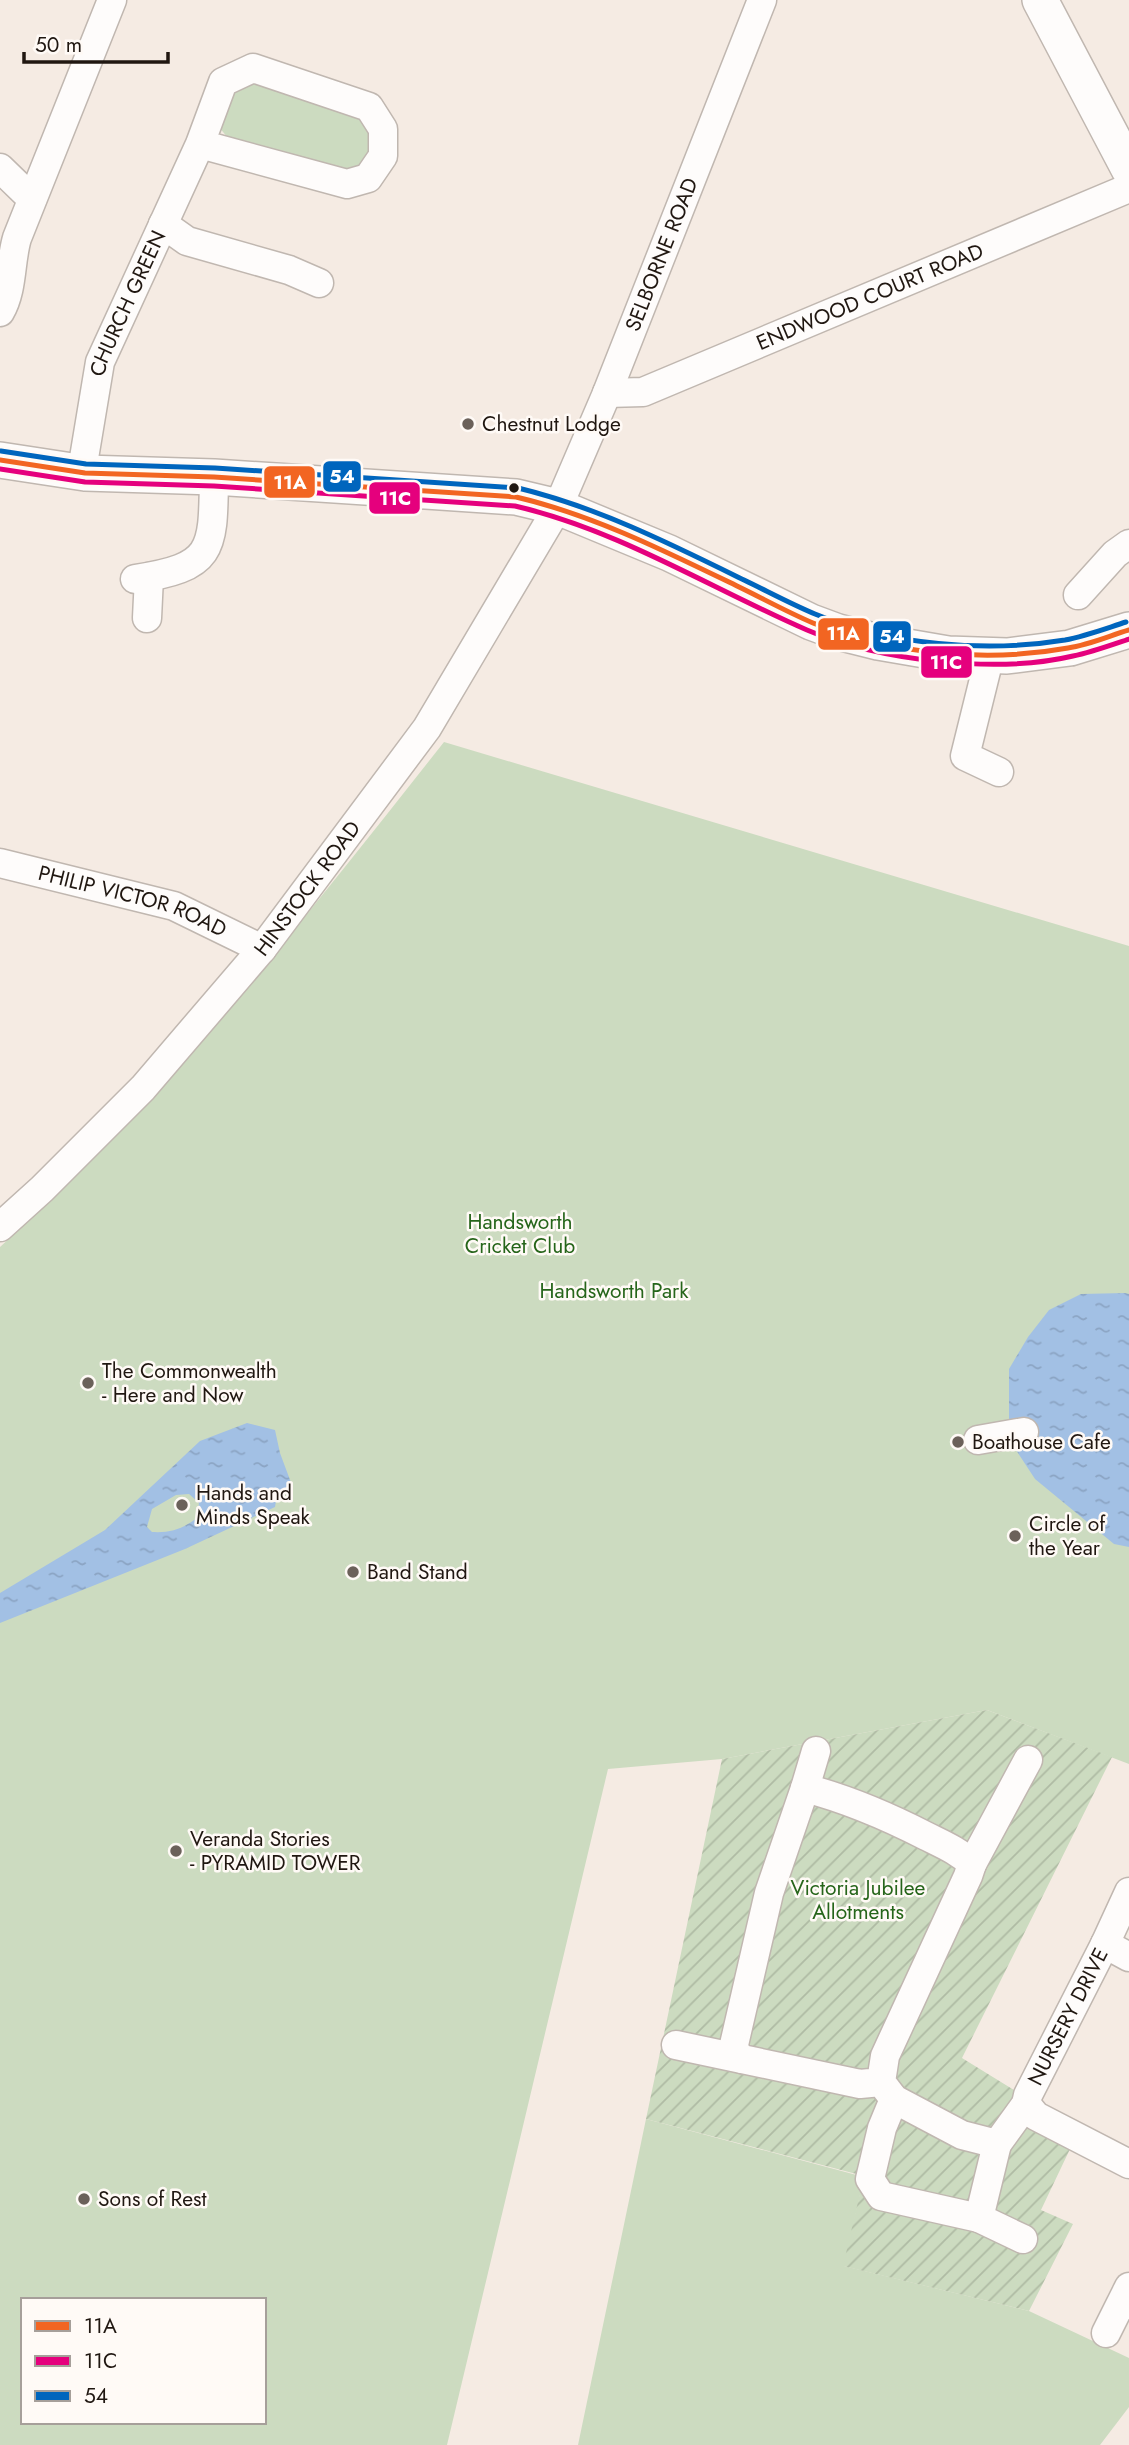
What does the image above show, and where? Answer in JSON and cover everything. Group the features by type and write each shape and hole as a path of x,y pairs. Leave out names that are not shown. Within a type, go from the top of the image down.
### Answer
{"main road":[{"path":"1040,0 1129,169"},
{"path":"0,460 85,473 214,477 516,497 558,507 669,553 811,622 838,632 947,654 1007,656 1070,648 1129,630"}],"street":[{"path":"0,312 11,275 11,258 111,0"},
{"name":"SELBORNE ROAD","path":"558,507 607,393 762,0"},
{"name":"CHURCH GREEN","path":"85,473 84,458 100,362 200,144 223,82 253,68 369,107 383,129 383,156 368,178 348,184 200,144"},
{"path":"0,168 32,199"},
{"name":"ENDWOOD COURT ROAD","path":"607,393 643,392 1129,188"},
{"path":"163,224 187,241 289,270 319,283"},
{"path":"147,618 142,578 186,569 206,551 214,527 214,477"},
{"name":"HINSTOCK ROAD","path":"0,1227 143,1088 262,949 427,728 558,507"},
{"path":"1078,595 1115,554 1129,544"},
{"path":"990,655 965,756 999,772"},
{"name":"PHILIP VICTOR ROAD","path":"0,863 174,906 262,949"},
{"path":"978,1440 1024,1432"},
{"path":"742,2059 733,2049 769,1893 816,1751"},
{"path":"1023,2239 979,2218 881,2196 870,2179 882,2128 887,2090 885,2056 972,1864 1028,1760"},
{"path":"805,1788 826,1793 891,1818 962,1855 972,1864"},
{"name":"NURSERY DRIVE","path":"997,2144 1026,2104 1028,2095 1117,1950 1129,1892"},
{"path":"676,2045 887,2090 962,2135 997,2144 979,2218"},
{"path":"1026,2104 1035,2116 1129,2164"},
{"path":"1106,2333 1129,2287"}],"green space":[{"path":"248,79 368,121 373,155 349,175 232,143 219,127 227,93"},
{"name":"Handsworth Park","path":"444,742 1129,946 1129,1764 987,1710 722,1759 608,1769 447,2445 0,2445 0,1247 120,1129 177,1067 286,939"},
{"name":"Victoria Jubilee Allotments","path":"987,1710 1112,1757 962,2058 1019,2093 1021,2124 1070,2149 1041,2210 1073,2224 1029,2311 843,2266 864,2176 646,2119 722,1759"},
{"path":"646,2119 864,2177 844,2266 1029,2311 1129,2358 1129,2407 1100,2445 578,2445"}],"water":[{"path":"1081,1294 1129,1294 1129,1547 1114,1544 1035,1479 1014,1447 1009,1423 1009,1369 1028,1337 1049,1310"},
{"path":"247,1423 275,1430 293,1488 276,1501 275,1507 185,1549 0,1623 0,1593 105,1530 200,1441","holes":["189,1494 199,1503 197,1518 181,1528 152,1532 147,1527 152,1509 176,1495"]}],"transit line":[{"name":"54","path":"1,451 86,464 215,468 518,488 605,516 815,614 844,625 906,639 971,646 1035,644 1073,638 1126,622"},
{"name":"11A","path":"0,460 85,473 214,477 516,497 573,514 628,535 813,623 874,642 939,653 1037,653 1084,645 1129,630"},
{"name":"11C","path":"0,469 85,482 214,486 515,506 553,516 628,545 807,630 836,641 903,657 974,664 1010,664 1080,654 1129,639"}],"place":[{"name":"Chestnut Lodge","path":"468,424"},
{"name":"The Commonwealth - Here and Now","path":"88,1383"},
{"name":"Boathouse Cafe","path":"958,1442"},
{"name":"Hands and Minds Speak","path":"182,1505"},
{"name":"Circle of the Year","path":"1015,1536"},
{"name":"Band Stand","path":"353,1572"},
{"name":"Veranda Stories - PYRAMID TOWER","path":"176,1851"},
{"name":"Sons of Rest","path":"84,2199"}],"park label":[{"name":"Handsworth Cricket Club","path":"520,1234"}]}
